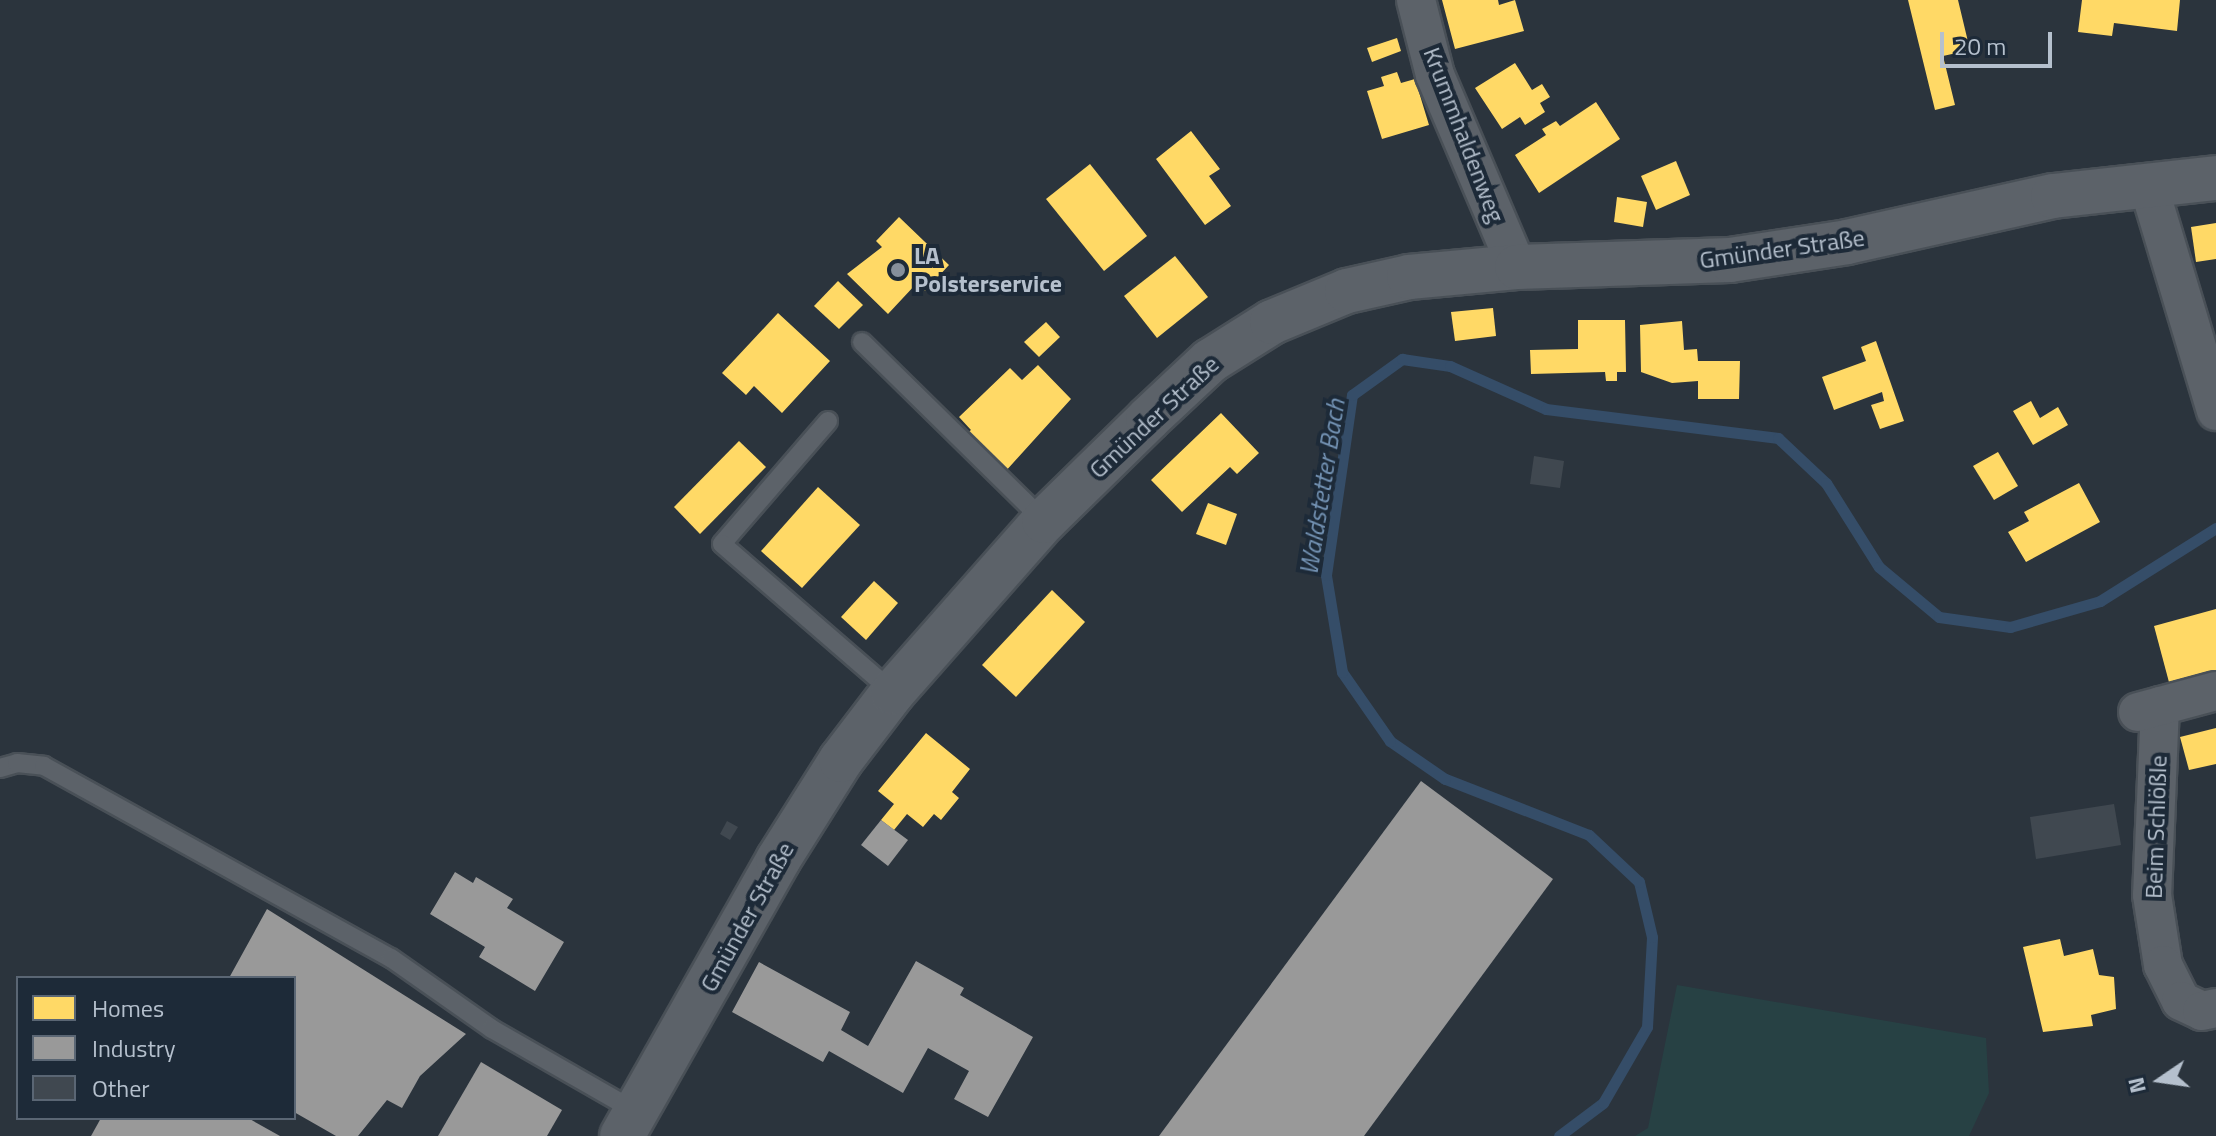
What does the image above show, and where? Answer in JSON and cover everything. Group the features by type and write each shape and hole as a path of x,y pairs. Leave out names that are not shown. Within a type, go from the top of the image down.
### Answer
{"street":[{"name":"Krummhaldenweg","path":"1416,0 1435,75 1517,267"},
{"name":"Gmünder Straße","path":"629,1123 778,860 841,760 893,692 1044,521 1210,361 1272,322 1347,291 1409,277 1517,267 1730,260 1847,242 2053,196 2216,178"},
{"path":"2148,184 2216,411"},
{"name":"Beim Schlößle","path":"2216,691 2148,710 2152,895 2163,965 2181,1001 2202,1011 2216,1008"}],"lane":[{"path":"862,342 1044,521"},
{"path":"828,421 722,544 893,692"},
{"name":"Gmünder Straße","path":"0,768 17,763 44,766 377,950 629,1123"}],"green space":[{"path":"1677,985 1986,1038 1989,1093 1969,1136 1635,1136 1648,1128"}],"building: Homes":[{"path":"1442,0 1498,0 1499,5 1515,0 1524,31 1455,49"},
{"path":"1908,0 1958,0 1970,50 1943,56 1955,105 1935,110"},
{"path":"2082,0 2180,0 2177,31 2114,23 2112,36 2078,32"},
{"path":"1397,38 1401,51 1372,62 1367,48"},
{"path":"1515,63 1532,90 1542,84 1550,97 1540,103 1545,112 1525,125 1520,117 1502,129 1475,88"},
{"path":"1397,72 1401,83 1415,79 1429,125 1382,139 1367,91 1384,86 1381,77"},
{"path":"1596,102 1620,139 1539,193 1515,155 1546,135 1542,129 1556,121 1560,126"},
{"path":"1191,131 1220,169 1209,176 1231,206 1205,225 1156,159"},
{"path":"1676,161 1690,195 1656,210 1641,176"},
{"path":"1090,164 1147,236 1104,271 1046,199"},
{"path":"1617,197 1647,202 1643,227 1614,222"},
{"name":"LA Polsterservice","path":"899,217 949,265 925,291 916,284 888,314 847,274 882,247 876,241"},
{"path":"2216,223 2216,259 2196,262 2191,227"},
{"path":"1175,256 1208,297 1157,338 1124,296"},
{"path":"838,281 863,305 839,329 814,306"},
{"path":"1493,308 1496,336 1455,341 1451,312"},
{"path":"778,313 830,361 782,413 754,386 746,395 722,373"},
{"path":"1578,320 1625,320 1626,372 1617,372 1617,381 1606,381 1605,372 1531,374 1530,350 1578,349"},
{"path":"1682,321 1684,350 1697,349 1698,361 1740,361 1739,399 1698,399 1698,381 1672,383 1641,372 1640,325"},
{"path":"1046,322 1060,337 1039,357 1024,342"},
{"path":"1876,341 1904,421 1880,429 1871,405 1884,401 1882,392 1834,410 1822,377 1866,361 1861,347"},
{"path":"1038,365 1071,399 1004,473 966,434 971,430 959,417 1010,368 1022,380"},
{"path":"2031,401 2040,418 2058,407 2068,425 2033,445 2013,411"},
{"path":"1221,413 1259,453 1237,474 1230,467 1182,512 1151,480"},
{"path":"739,441 766,467 700,534 674,507"},
{"path":"1998,452 2018,486 1994,500 1973,466"},
{"path":"2079,483 2100,522 2026,562 2008,532 2029,521 2024,512"},
{"path":"818,487 860,525 802,588 761,551"},
{"path":"1208,503 1237,514 1226,545 1196,534"},
{"path":"874,581 898,603 866,640 841,617"},
{"path":"1052,590 1085,622 1016,697 982,665"},
{"path":"2216,609 2216,673 2170,686 2154,626"},
{"path":"2216,728 2216,764 2189,770 2180,737"},
{"path":"926,733 970,769 952,792 959,798 941,820 934,814 923,827 907,814 894,830 881,820 894,804 878,791"},
{"path":"2060,939 2064,956 2093,949 2099,975 2114,977 2116,1009 2091,1015 2093,1026 2043,1032 2023,947"}],"building: Industry":[{"path":"1421,781 1553,879 1364,1136 1159,1136"},
{"path":"881,820 908,840 888,866 861,845"},
{"path":"455,872 473,883 476,877 513,899 507,908 564,942 535,991 479,957 485,947 430,914"},
{"path":"267,909 466,1034 420,1076 402,1108 387,1100 358,1136 336,1136 296,1113 296,976 230,976"},
{"path":"916,961 964,988 960,995 1033,1037 988,1117 954,1099 969,1071 928,1048 903,1093 829,1051 823,1062 732,1012 759,962 850,1012 841,1030 868,1046"},
{"path":"481,1062 562,1110 547,1136 438,1136"},
{"path":"100,1120 252,1120 280,1136 91,1136"}],"building: Other":[{"path":"1534,456 1564,461 1560,488 1530,484"},
{"path":"2114,804 2121,845 2036,859 2030,817"},
{"path":"727,821 738,827 730,840 720,834"}],"waterway":[{"name":"Waldstetter Bach","path":"1559,1136 1603,1103 1647,1027 1652,937 1639,882 1589,835 1445,779 1390,741 1342,672 1326,575 1352,395 1402,359 1450,366 1546,409 1778,438 1826,483 1879,567 1939,617 2010,627 2100,601 2216,528"}],"place":[{"name":"LA Polsterservice","path":"898,270"}]}
